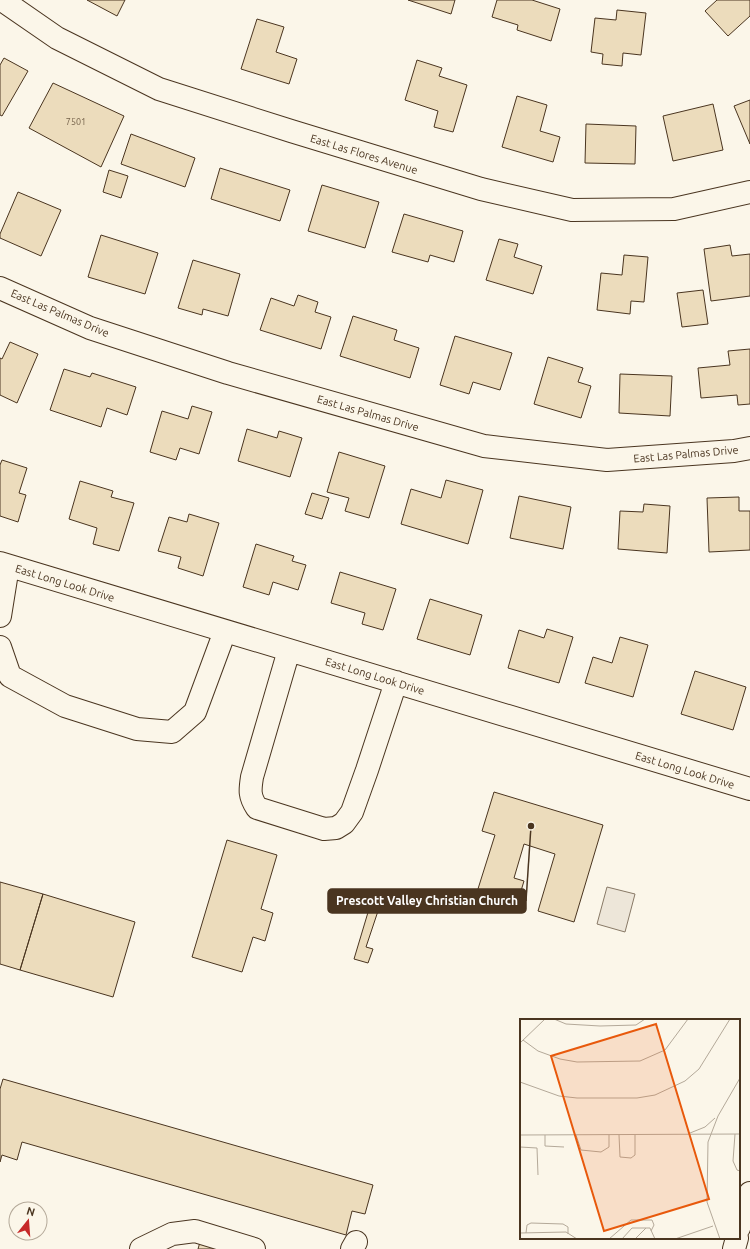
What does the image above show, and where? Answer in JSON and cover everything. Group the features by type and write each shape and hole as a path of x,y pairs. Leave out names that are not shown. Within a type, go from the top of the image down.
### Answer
{"street":[{"name":"East Las Flores Avenue","path":"2,0 57,38 158,89 481,189 572,210 674,209 750,192"},
{"name":"East Las Palmas Drive","path":"0,288 90,328 214,368 484,446 607,460 734,451 750,448"},
{"path":"0,616 4,565"},
{"name":"East Long Look Drive","path":"4,565 750,789"},
{"path":"0,647 10,676 66,706 137,729 172,732 195,712 226,631"},
{"path":"289,650 252,777 250,790 252,800 258,808 324,829 336,828 340,826 352,812 396,682"},
{"path":"700,774 750,780"},
{"path":"740,1225 750,1193"},
{"path":"142,1249 172,1234 195,1231 254,1249"},
{"path":"734,1249 737,1239"}],"shaded area":[{"path":"607,887 635,894 625,932 597,924"}],"building":[{"path":"87,0 125,0 117,16"},
{"path":"408,0 455,0 451,14"},
{"path":"497,0 532,0 560,9 551,41 517,30 518,25 492,17"},
{"path":"717,0 750,0 750,16 728,36 705,11"},
{"path":"617,10 646,13 641,55 623,53 622,66 602,64 603,54 591,52 595,18 616,20"},
{"path":"257,19 284,27 276,52 297,59 289,84 241,69"},
{"path":"4,58 28,71 2,116 0,115 0,65"},
{"path":"417,60 442,68 439,76 467,85 453,132 434,127 438,111 405,100"},
{"path":"53,83 124,116 101,167 29,128"},
{"path":"517,96 547,105 540,131 560,137 553,162 502,147"},
{"path":"750,100 750,144 734,106"},
{"path":"713,104 723,150 673,161 663,116"},
{"path":"586,124 636,126 635,164 585,163"},
{"path":"131,134 195,158 185,187 121,164"},
{"path":"220,168 290,190 280,221 211,199"},
{"path":"109,170 128,176 121,198 103,192"},
{"path":"322,185 379,202 365,248 308,231"},
{"path":"18,192 61,210 41,256 0,238 0,234"},
{"path":"404,214 463,231 454,262 430,255 428,262 392,252"},
{"path":"101,235 158,253 145,294 88,277"},
{"path":"499,239 518,244 514,257 542,266 533,294 486,280"},
{"path":"730,245 732,256 750,254 750,296 711,301 704,249"},
{"path":"624,255 648,257 644,302 631,301 630,314 597,310 601,273 622,275"},
{"path":"193,260 240,274 228,316 203,309 202,315 178,308"},
{"path":"703,290 708,324 682,327 677,293"},
{"path":"298,295 318,302 315,312 331,317 321,349 260,330 271,298 294,306"},
{"path":"353,316 397,330 394,340 419,348 410,378 340,356"},
{"path":"455,336 512,353 500,390 473,382 469,394 440,385"},
{"path":"10,342 38,354 17,403 0,395 0,358 2,359"},
{"path":"750,349 750,404 738,405 737,395 701,398 698,368 730,365 728,351"},
{"path":"548,357 583,368 578,382 591,386 581,418 534,404"},
{"path":"64,369 90,377 92,373 136,387 127,415 107,408 101,427 50,410"},
{"path":"620,374 672,376 670,416 619,413"},
{"path":"192,406 212,412 199,454 180,448 176,460 150,452 162,411 188,419"},
{"path":"247,429 277,438 279,431 302,438 290,477 238,461"},
{"path":"339,452 385,466 369,518 345,511 349,498 327,492"},
{"path":"2,460 27,468 19,493 26,495 18,522 0,516 0,465"},
{"path":"446,480 483,490 468,544 401,524 411,489 441,498"},
{"path":"80,481 113,491 111,497 134,503 119,551 93,544 97,528 69,519"},
{"path":"312,493 329,498 322,519 305,514"},
{"path":"519,496 571,507 563,549 510,538"},
{"path":"739,497 739,511 750,511 750,550 709,552 707,498"},
{"path":"644,504 670,506 667,553 618,549 620,511 643,512"},
{"path":"189,514 219,523 203,576 178,568 181,557 158,551 169,517 187,522"},
{"path":"256,544 294,556 292,561 306,565 298,590 273,582 269,595 243,587"},
{"path":"340,572 396,589 383,630 362,624 365,613 331,603"},
{"path":"430,599 482,615 470,655 417,639"},
{"path":"547,629 573,637 559,683 508,668 519,630 544,638"},
{"path":"620,637 648,645 633,697 585,683 593,657 612,663"},
{"path":"695,671 746,687 733,730 681,714"},
{"path":"494,792 603,825 574,922 538,911 555,854 524,844 514,878 524,881 517,904 477,892 495,835 482,831"},
{"path":"227,840 277,855 261,909 273,913 265,941 253,937 242,972 192,957"},
{"path":"0,882 43,894 20,970 0,964"},
{"path":"43,894 135,922 113,997 20,970"},
{"path":"369,909 378,911 366,947 373,949 368,963 354,959"},
{"path":"3,1079 373,1185 365,1214 352,1211 346,1235 22,1142 17,1160 2,1155 0,1162 0,1089"},
{"path":"200,1242 223,1249 198,1249"}],"place":[{"name":"Prescott Valley Christian Church","path":"531,826"}]}
